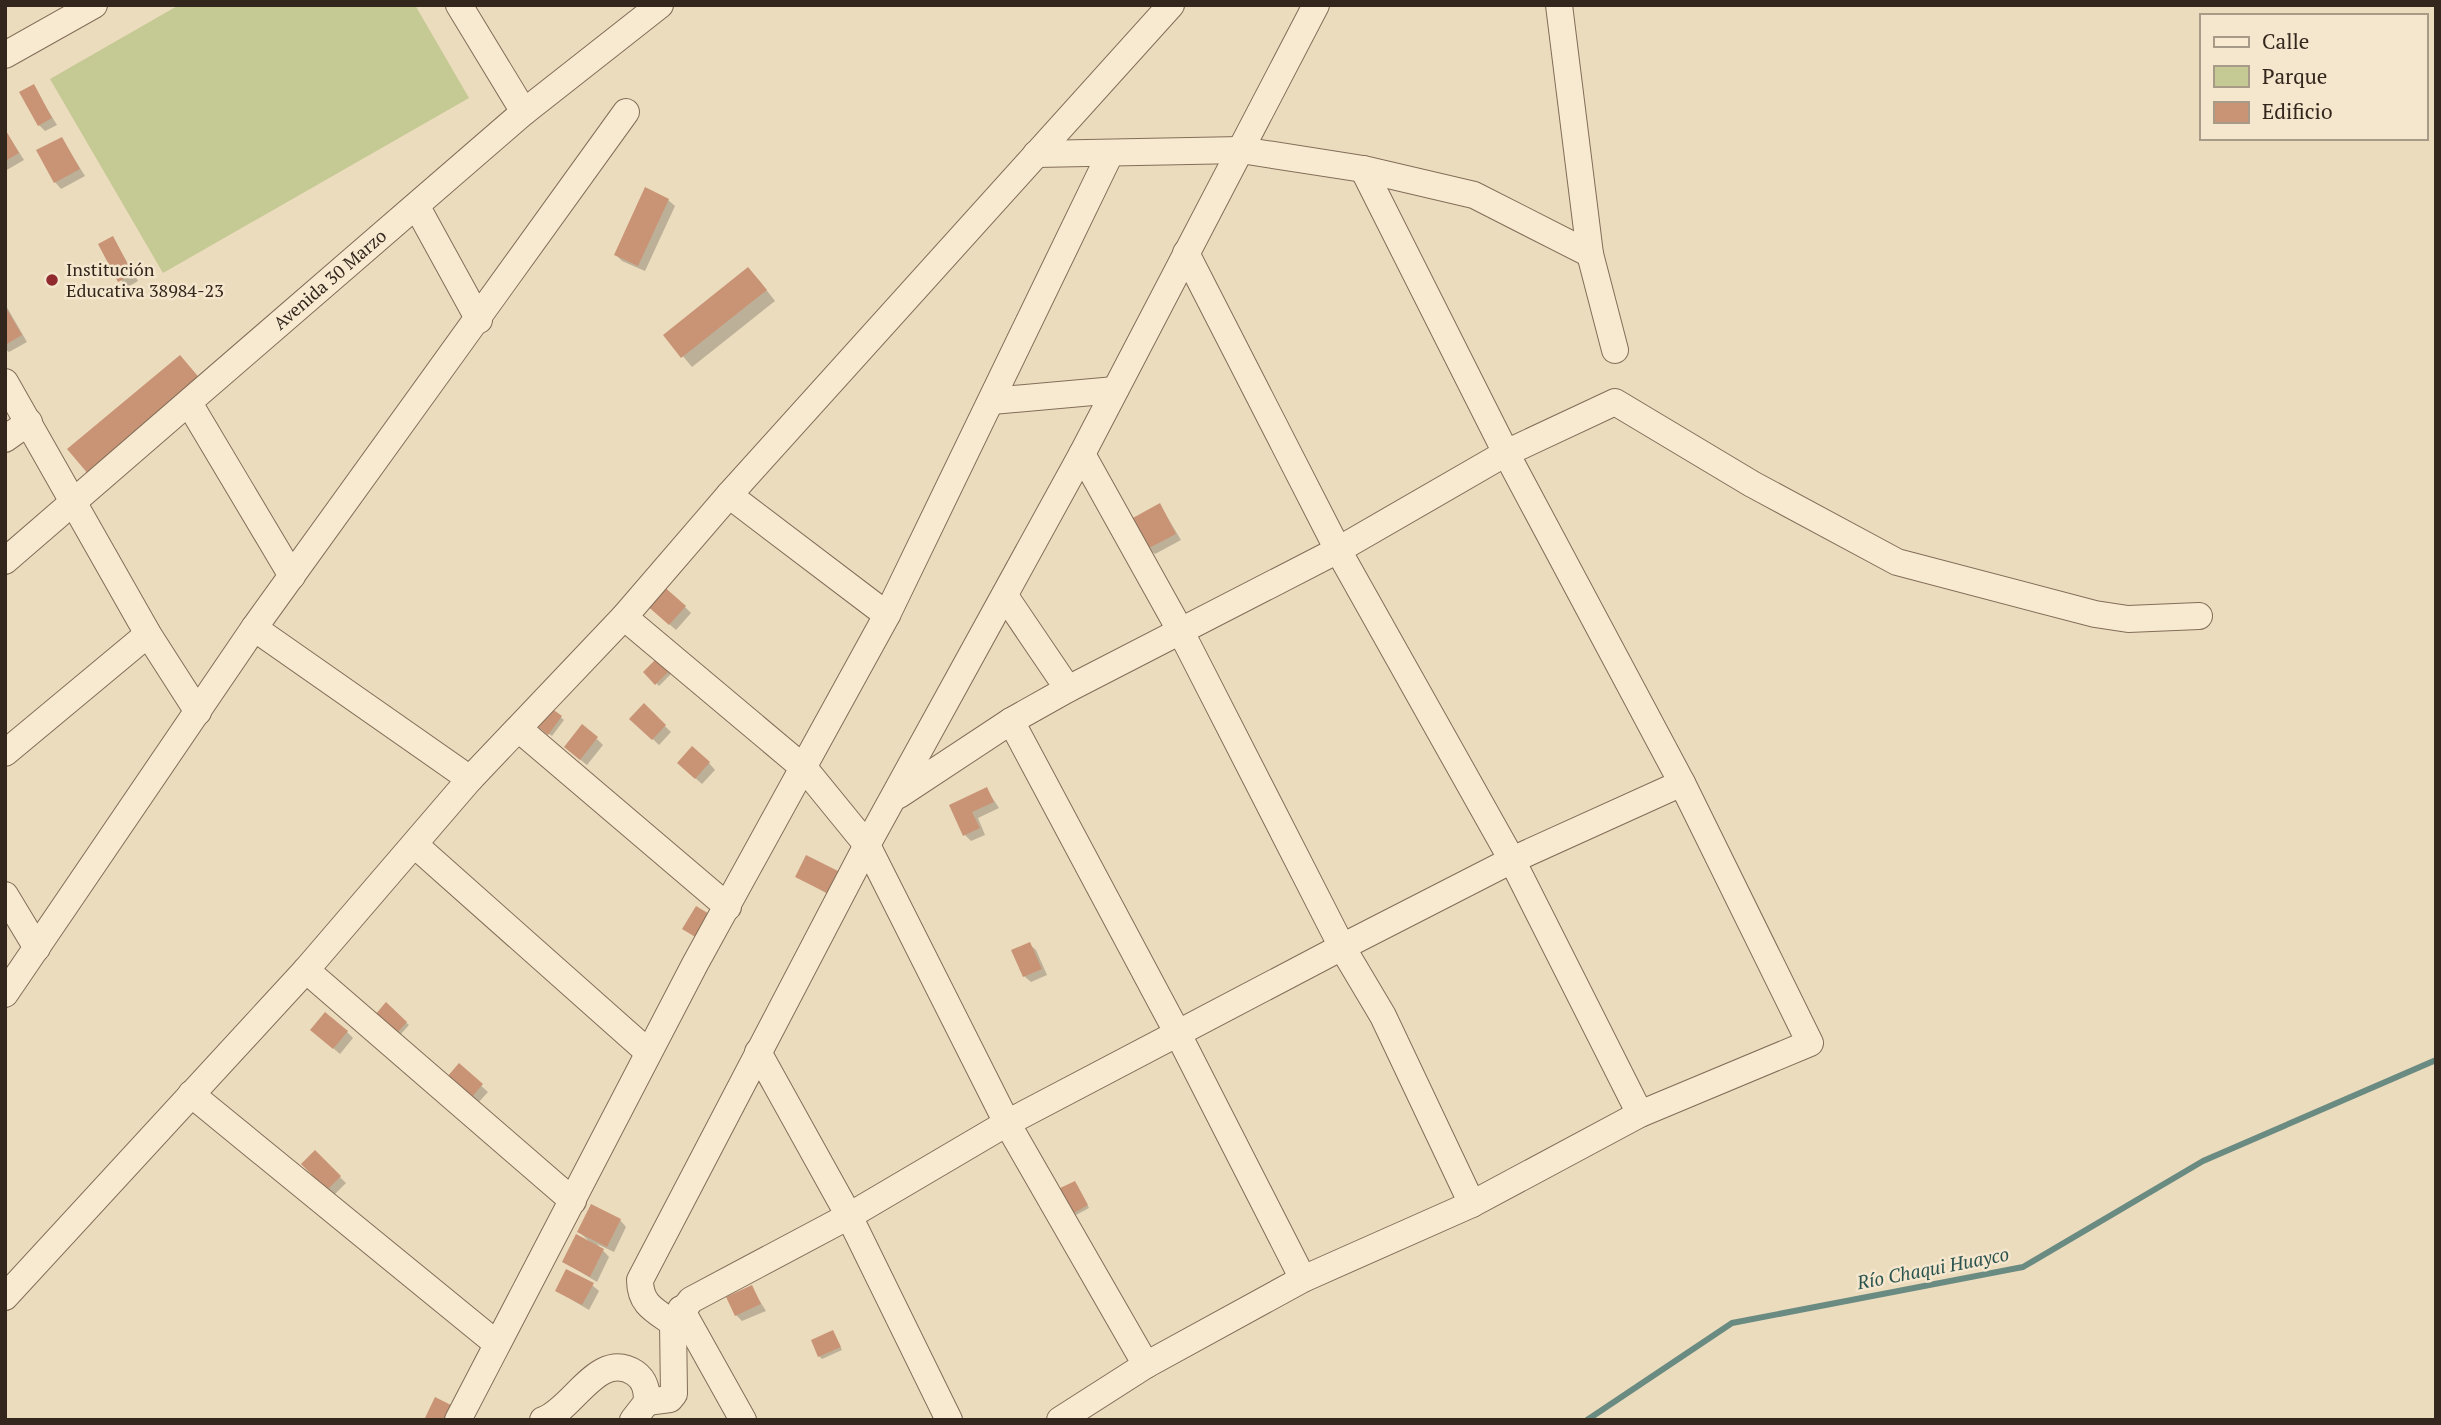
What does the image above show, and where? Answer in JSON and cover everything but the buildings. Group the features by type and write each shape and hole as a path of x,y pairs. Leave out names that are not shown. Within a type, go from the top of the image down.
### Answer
{"street":[{"path":"5,55 94,5"},
{"name":"Avenida 30 Marzo","path":"5,561 524,112 660,5"},
{"path":"5,1297 306,970 470,779 520,730 624,617 729,495 1171,5"},
{"path":"743,1420 677,1316 646,1304 640,1294 640,1280 867,845 1082,454 1317,5"},
{"path":"1559,5 1591,254 1615,350"},
{"path":"464,7 524,112"},
{"path":"5,994 254,628 479,320 626,112"},
{"path":"1036,154 1241,150 1363,169 1474,195 1591,254"},
{"path":"458,1420 648,1052 887,615 1110,154"},
{"path":"1060,1420 1146,1365 1303,1279 1472,1204 1640,1114 1810,1043 1682,783 1506,453 1363,169"},
{"path":"417,206 479,320"},
{"path":"1186,253 1338,550 1511,860 1640,1114"},
{"path":"5,382 148,634 198,712"},
{"path":"992,401 1115,390"},
{"path":"190,402 292,576"},
{"path":"895,798 1011,721 1068,689 1338,550 1506,453 1615,402 1752,484 1897,562 2095,614 2128,619 2199,616"},
{"path":"5,439 29,422"},
{"path":"1082,454 1180,629 1342,947 1382,1016 1472,1204"},
{"path":"729,495 887,615"},
{"path":"1005,596 1068,689"},
{"path":"624,617 805,768 867,845 1007,1123 1146,1365"},
{"path":"254,628 470,779"},
{"path":"5,752 148,634"},
{"path":"1011,721 1178,1034 1303,1279"},
{"path":"520,730 728,907"},
{"path":"543,1420 569,1402 592,1378 612,1366 628,1368 640,1377 642,1403 670,1399 674,1394 677,1316 691,1300 849,1216 1007,1123 1342,947 1511,860 1682,783"},
{"path":"415,845 648,1052"},
{"path":"5,895 37,948"},
{"path":"306,970 573,1201"},
{"path":"758,1052 849,1216 949,1420"},
{"path":"191,1094 497,1344"}],"green space":[{"path":"179,5 415,5 469,98 163,273 50,79"}],"waterway":[{"name":"Río Chaqui Huayco","path":"1587,1420 1732,1323 2023,1267 2203,1161 2436,1060"}],"place":[{"name":"Institución Educativa 38984-23","path":"52,280"}]}
